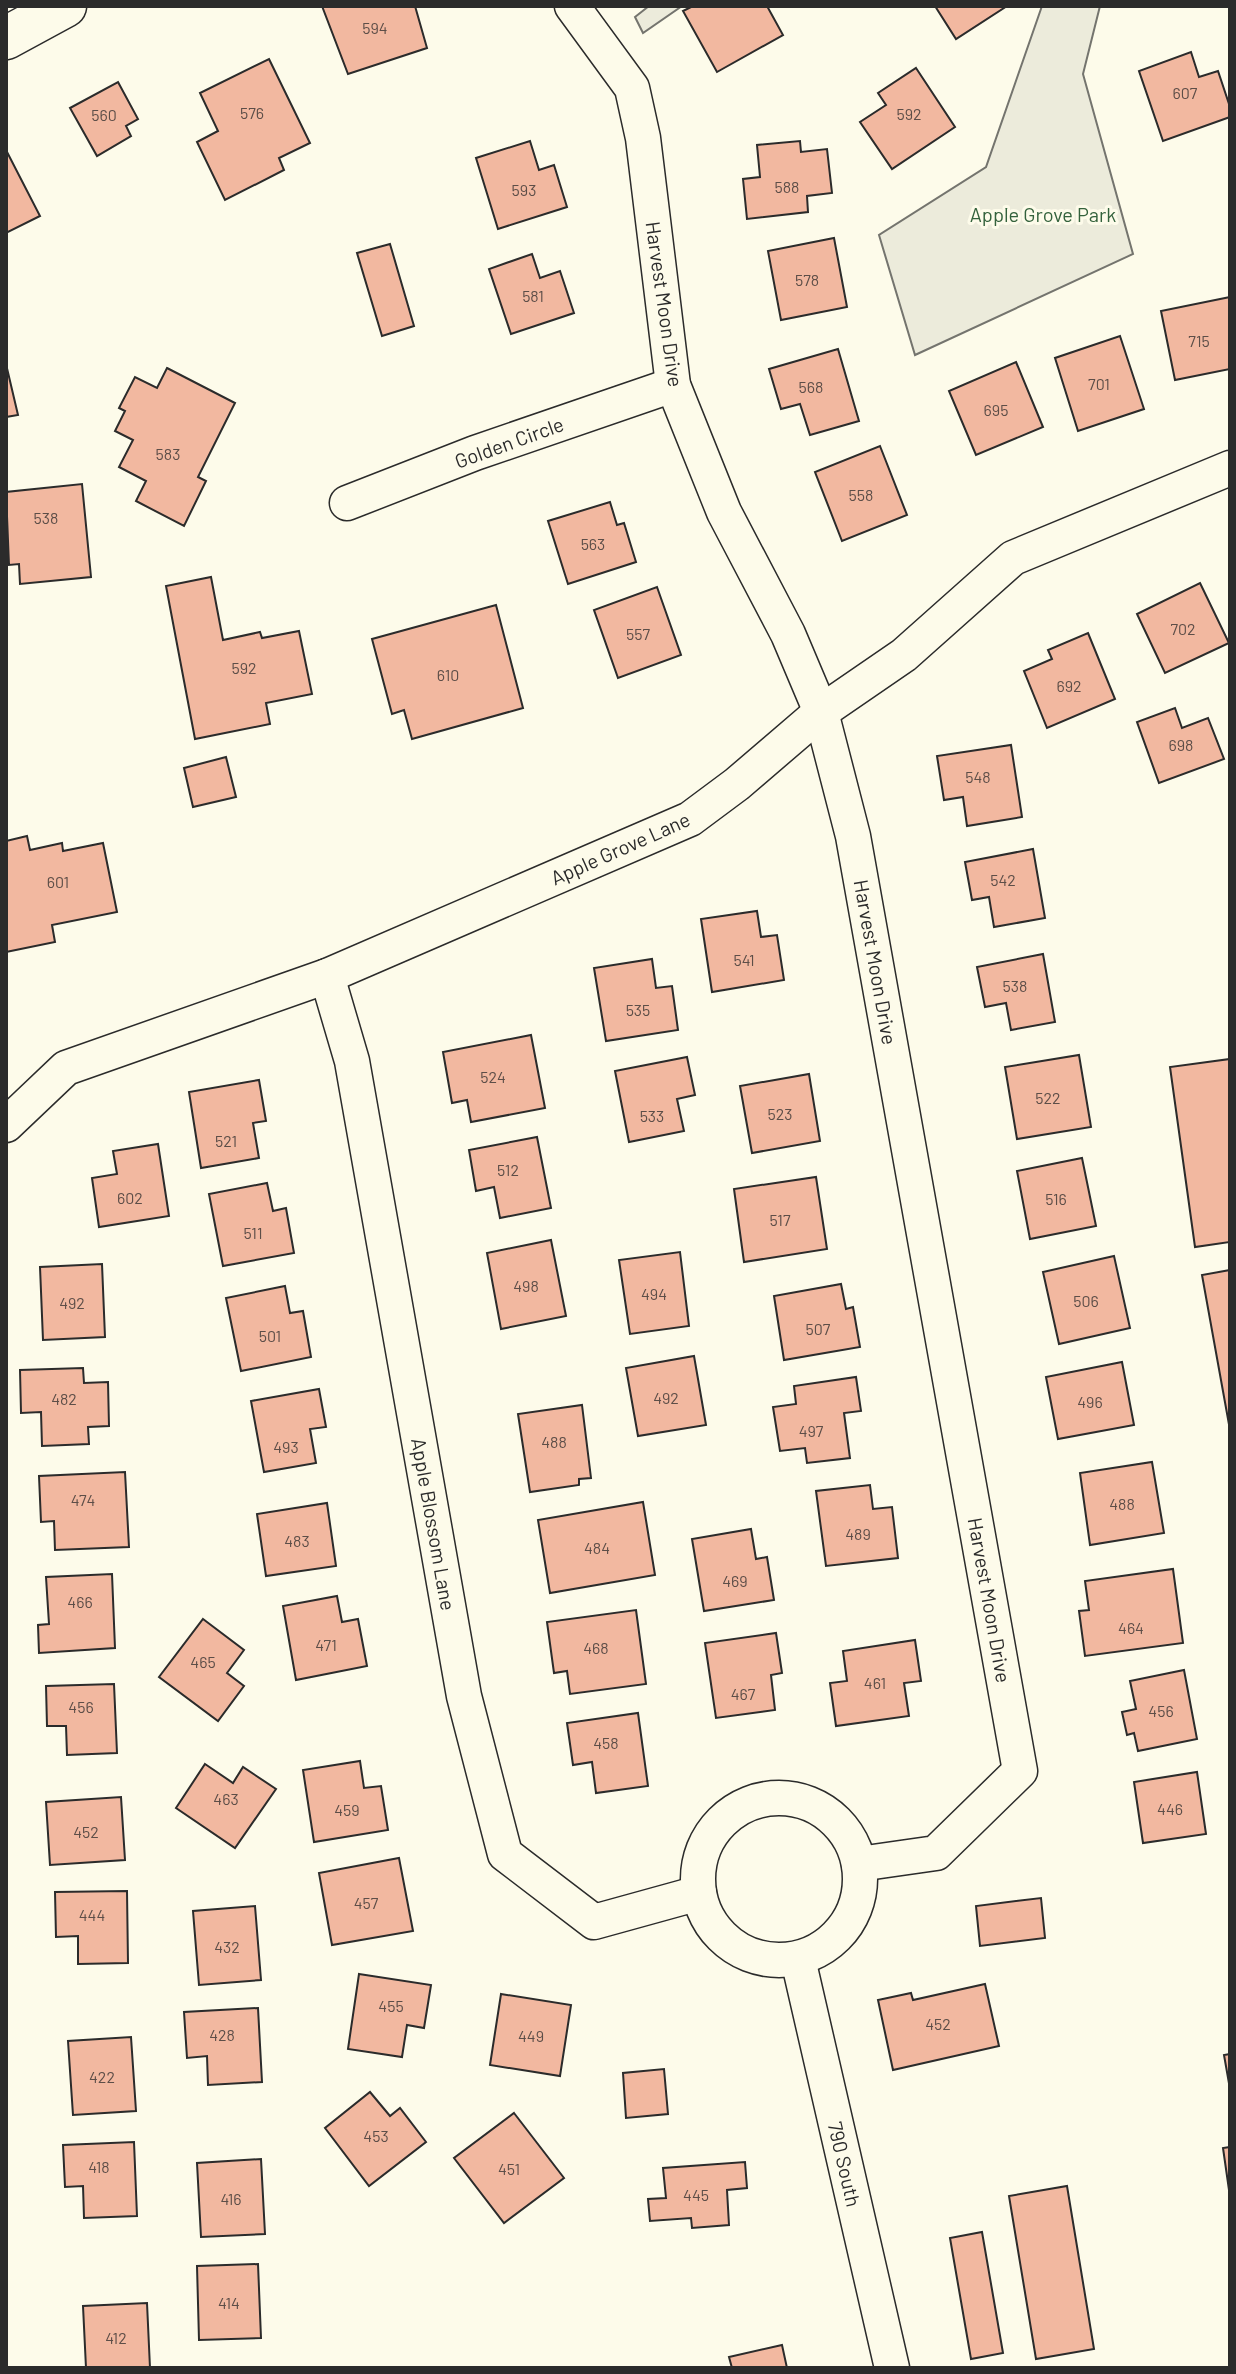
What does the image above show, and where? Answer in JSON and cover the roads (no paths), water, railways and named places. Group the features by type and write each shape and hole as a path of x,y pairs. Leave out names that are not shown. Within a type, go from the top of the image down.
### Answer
{"street":[{"path":"6,38 65,6"},
{"name":"Harvest Moon Drive","path":"572,6 632,88 643,138 673,385 724,512 788,634 821,712 853,836 1020,1771 936,1853 859,1864"},
{"name":"Golden Circle","path":"347,503 475,453 673,385"},
{"name":"Apple Grove Lane","path":"6,1125 66,1068 327,976 690,819 737,784 821,712 904,655 1013,558 1230,468"},
{"name":"Apple Blossom Lane","path":"327,976 352,1061 464,1696 505,1854 594,1922 699,1893"},
{"path":"765,1798 790,1798 815,1805 825,1812 851,1840 859,1864 858,1902 851,1919 837,1937 819,1951 798,1959 771,1961 746,1954 724,1939 707,1918 699,1893 699,1867 706,1843 721,1823 741,1807 765,1798"},
{"name":"790 South","path":"798,1959 892,2368"}],"park label":[{"name":"Apple Grove Park","path":"1043,214"}]}
